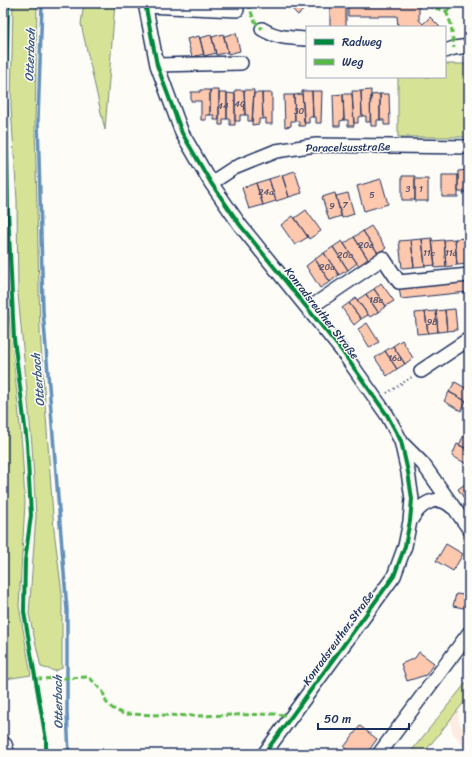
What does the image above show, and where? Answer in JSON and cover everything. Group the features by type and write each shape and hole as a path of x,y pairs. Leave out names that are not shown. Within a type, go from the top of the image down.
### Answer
{"highway":[{"path":"3,746 5,754"}],"street":[{"path":"145,5 237,10"},
{"name":"Konradsreuther Straße","path":"145,5 157,65 182,133 211,183 240,225 342,351 377,400 387,415 401,442 408,472 411,492 410,521 405,546 394,576 264,754"},
{"path":"262,29 269,34 286,38 306,39"},
{"path":"446,51 469,46"},
{"path":"157,65 241,63"},
{"name":"Paracelsusstraße","path":"211,183 234,168 276,151 316,146 469,146"},
{"path":"308,309 383,258 399,282 469,275"},
{"path":"421,371 469,339"},
{"path":"401,442 422,464 469,529"},
{"path":"410,521 420,507 437,500 449,504 456,511"},
{"path":"379,754 469,633"}],"path":[{"path":"377,400 421,371"}],"shaded area":[{"path":"459,709 458,720 469,739 469,754 452,731 450,720"}],"green space":[{"path":"13,3 37,3 35,126 40,331 54,530 62,594 62,668 55,671 41,667 29,614 36,516 32,445 18,294 17,200 11,107"},
{"path":"84,3 115,3 105,130 81,24"},
{"path":"446,64 469,64 469,137 398,137 398,78 446,78"},
{"path":"3,149 6,282 22,447 25,503 19,606 31,675 5,679 3,664"},
{"path":"469,679 469,696 423,754 409,754"}],"building":[{"path":"286,3 311,3 298,15"},
{"path":"330,3 346,3 346,26 330,26"},
{"path":"348,3 419,3 419,20 423,24 430,17 439,26 398,26 397,16 348,16"},
{"path":"236,33 240,51 228,54 224,36"},
{"path":"223,34 228,52 216,55 212,37"},
{"path":"211,35 216,53 204,56 200,38"},
{"path":"199,36 204,54 192,57 187,39"},
{"path":"200,90 210,90 210,115 206,115 206,120 201,120 201,101 191,101 191,92 200,92"},
{"path":"210,90 219,90 219,120 214,120 214,115 210,115"},
{"path":"235,90 244,90 245,115 240,115 240,121 235,121"},
{"path":"244,90 254,90 252,121 248,121 248,115 245,115"},
{"path":"371,90 370,122 366,122 366,116 362,116 361,91"},
{"path":"302,91 312,91 313,117 309,117 309,123 304,123"},
{"path":"312,91 322,91 321,123 316,123 316,117 313,117"},
{"path":"352,91 361,91 362,116 358,117 358,123 354,123"},
{"path":"219,93 227,93 227,119 223,119 223,125 219,125"},
{"path":"227,93 235,94 235,125 230,125 230,119 227,119"},
{"path":"254,93 262,93 263,119 259,119 259,124 252,125"},
{"path":"262,93 272,93 272,124 266,124 266,118 263,119"},
{"path":"302,94 305,126 299,126 299,121 295,121 294,95"},
{"path":"343,94 352,94 354,126 348,126 348,120 344,120"},
{"path":"343,94 344,120 340,121 340,126 334,126 333,95"},
{"path":"380,94 380,120 377,120 377,126 371,126 371,95"},
{"path":"380,94 389,94 390,125 384,125 384,120 380,120"},
{"path":"284,95 294,95 295,121 291,121 291,126 285,127"},
{"path":"469,170 469,192 458,192 458,171"},
{"path":"295,171 302,193 289,197 282,175"},
{"path":"282,175 289,197 276,201 269,179"},
{"path":"442,175 458,175 458,197 442,197"},
{"path":"402,176 415,176 415,200 402,200"},
{"path":"269,179 276,201 263,205 256,183"},
{"path":"381,179 388,204 364,211 357,186"},
{"path":"415,179 428,179 428,201 415,201"},
{"path":"256,183 263,205 249,209 242,188"},
{"path":"335,193 341,216 329,220 322,197"},
{"path":"348,193 354,214 342,218 336,196"},
{"path":"306,210 321,231 309,239 295,218"},
{"path":"293,216 308,237 295,245 281,225"},
{"path":"371,226 386,248 378,253 363,231"},
{"path":"363,231 378,253 368,259 354,237"},
{"path":"354,237 368,259 359,266 344,244"},
{"path":"432,238 435,265 425,266 422,239"},
{"path":"465,238 468,264 457,265 455,239"},
{"path":"422,239 425,266 414,267 411,240"},
{"path":"455,239 457,265 446,267 444,240"},
{"path":"411,240 414,267 402,268 399,241"},
{"path":"444,240 446,267 435,268 432,241"},
{"path":"342,241 357,263 348,270 333,247"},
{"path":"333,247 348,270 339,275 324,253"},
{"path":"324,253 339,275 330,282 315,259"},
{"path":"315,259 330,282 320,288 306,266"},
{"path":"466,281 467,292 401,299 399,288"},
{"path":"381,283 394,301 386,306 374,289"},
{"path":"374,289 386,306 378,312 366,294"},
{"path":"366,294 378,312 370,317 357,300"},
{"path":"356,298 368,315 361,319 349,303"},
{"path":"349,303 361,319 354,325 342,308"},
{"path":"455,309 457,330 447,331 445,310"},
{"path":"445,310 447,331 438,332 436,311"},
{"path":"436,311 438,332 428,333 425,312"},
{"path":"425,312 428,333 417,334 415,313"},
{"path":"367,323 379,342 370,348 358,329"},
{"path":"402,340 413,358 405,364 393,346"},
{"path":"393,346 405,364 397,369 385,351"},
{"path":"385,351 397,369 387,376 375,358"},
{"path":"455,382 469,390 469,396 466,401 449,392"},
{"path":"449,392 466,401 461,411 444,401"},
{"path":"464,435 469,437 469,450 459,445"},
{"path":"457,444 469,450 469,465 452,456"},
{"path":"468,482 469,483 469,506 458,489"},
{"path":"446,544 463,554 453,571 436,561"},
{"path":"469,589 469,609 453,606 456,594 465,595"},
{"path":"419,652 434,663 426,675 407,681 401,664 415,658"},
{"path":"360,726 377,739 367,753 369,754 352,754 344,747"},
{"path":"232,750 247,751 247,754 232,754"}],"waterway":[{"name":"Otterbach","path":"42,3 38,120 43,311 67,610 67,713 69,754"}],"marked path":[{"path":"248,3 254,20 262,29"},
{"path":"427,6 446,11 462,3 467,3"},
{"path":"446,11 451,24 454,48"},
{"path":"36,679 89,677 103,692 106,702 112,708 123,714 194,716 274,714 285,715 290,718"}],"cycle path":[{"path":"8,3 6,92 8,209 14,339 27,443 31,515 25,561 24,612 46,740 46,754"},
{"path":"145,3 157,65 182,133 211,183 240,225 342,351 387,415 401,441 408,472 412,499 410,521 405,546 394,576 264,754"}]}
